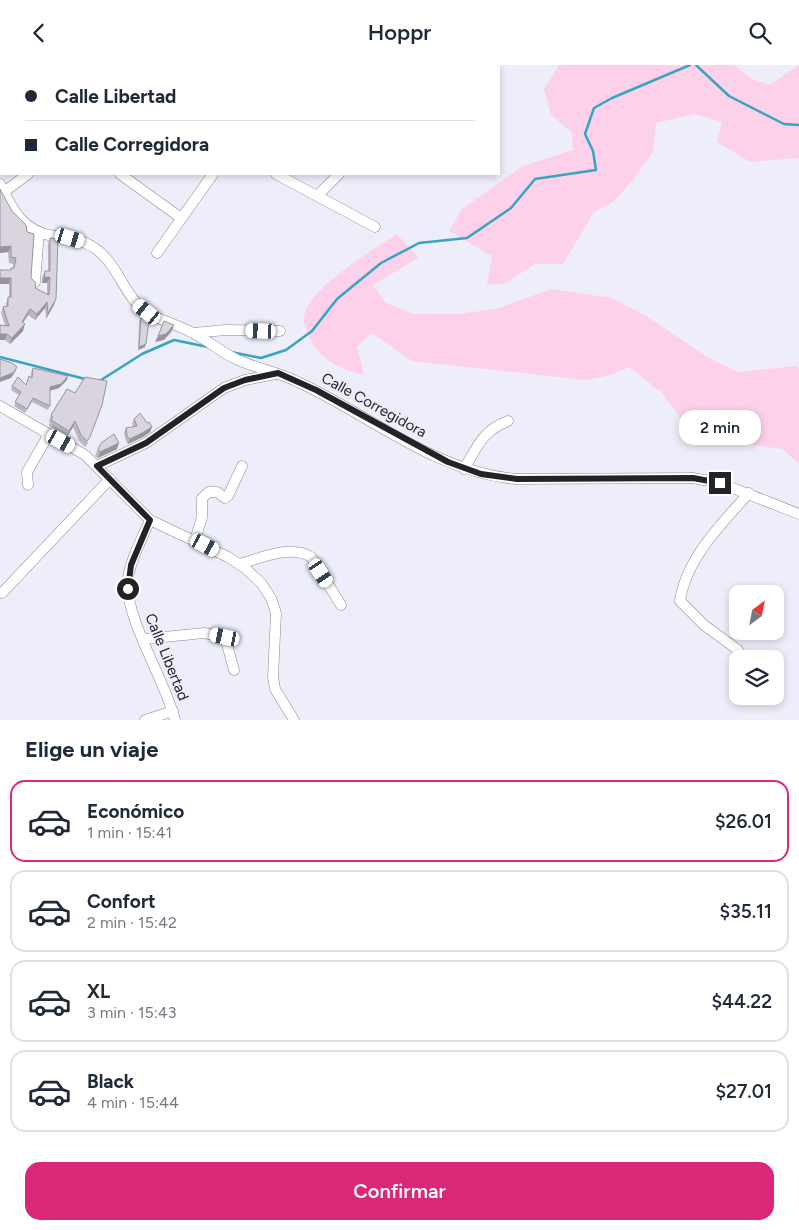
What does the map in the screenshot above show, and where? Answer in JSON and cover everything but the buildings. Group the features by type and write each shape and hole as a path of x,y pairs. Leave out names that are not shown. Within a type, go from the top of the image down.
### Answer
{"street":[{"path":"2,188 26,175"},
{"path":"121,175 181,218"},
{"path":"157,253 212,175"},
{"path":"278,175 375,227"},
{"path":"318,195 338,175"},
{"name":"Calle Corregidora","path":"2,188 17,216 39,232 70,238 93,247 110,262 137,304 160,319 194,333 224,353 248,364 278,373 316,390 464,469 493,477 517,479 693,478 720,483 799,514"},
{"path":"35,282 39,232"},
{"path":"194,333 225,330 280,331"},
{"path":"97,466 146,443 224,388 245,380 278,373"},
{"path":"0,406 74,448 97,466 150,520 195,540 240,564 260,583 271,598 276,613 273,677 276,689 294,720"},
{"path":"464,469 485,434 492,427 508,421"},
{"path":"28,485 26,472 49,434"},
{"path":"195,540 202,517 202,499 209,492 217,492 225,498 228,497 242,466"},
{"path":"2,593 110,479"},
{"path":"738,650 704,625 680,601 683,584 694,562 730,514 749,493"},
{"name":"Calle Libertad","path":"150,520 131,565 128,589 133,614 174,715"},
{"path":"240,564 281,553 305,553 311,557 342,605"},
{"path":"144,639 204,633 225,637 234,670"},
{"path":"145,720 174,715"}],"shaded area":[{"path":"559,65 734,65 752,79 770,85 799,65 799,158 750,162 717,142 722,122 695,114 656,123 653,152 633,180 613,202 594,212 563,264 535,264 506,283 487,285 492,256 449,231 462,209 523,166 573,150 572,133 551,115 544,89"},
{"path":"397,234 418,258 373,285 386,303 414,314 461,314 499,308 551,289 612,298 648,317 706,356 738,372 797,366 799,369 799,464 782,449 747,444 702,430 680,417 661,392 629,367 612,375 586,380 412,361 372,333 357,347 364,375 332,363 319,352 310,338 304,322 307,309 327,284 357,260"}],"waterway":[{"path":"231,352 261,358 286,350 312,331 337,299 381,263 419,243 467,238 511,208 535,179 596,170 593,151 585,134 594,108 612,98 690,65"},
{"path":"696,65 729,96 784,124 799,125"},
{"path":"98,382 142,354 174,340 208,347"},
{"path":"0,357 85,379"}],"route":[{"path":"128,589 131,565 150,520 97,466 146,443 224,388 234,383 278,373 316,390 448,462 470,471 493,477 517,479 661,477 693,478 720,483"}]}
